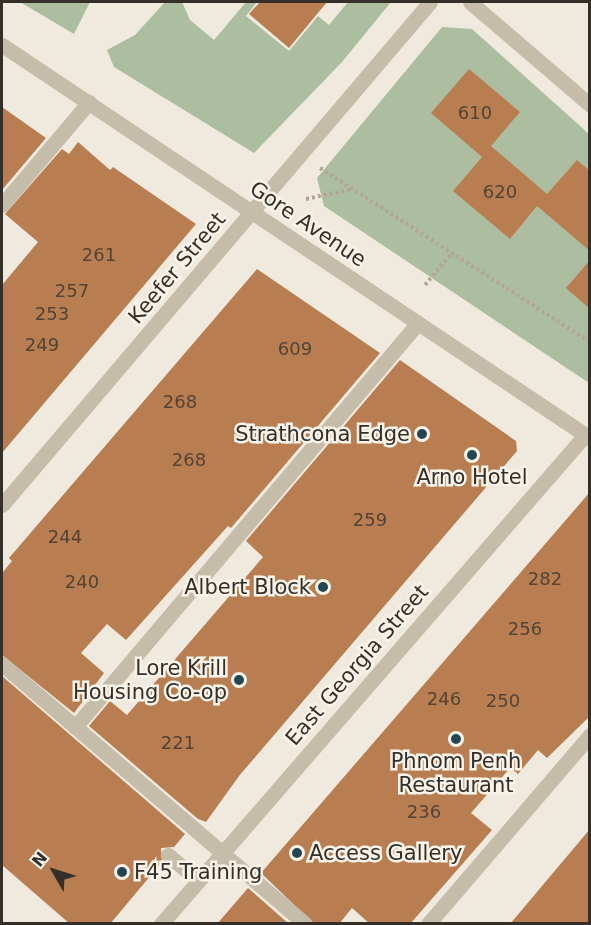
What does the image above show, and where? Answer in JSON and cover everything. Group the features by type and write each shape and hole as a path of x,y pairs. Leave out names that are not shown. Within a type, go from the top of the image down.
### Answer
{"street":[{"name":"Keefer Street","path":"2,505 430,2"},
{"path":"470,2 590,105"},
{"name":"Gore Avenue","path":"2,45 587,437"},
{"path":"2,205 88,102"},
{"path":"75,727 418,323"},
{"name":"East Georgia Street","path":"161,924 587,437"},
{"path":"2,664 305,924"},
{"path":"428,924 590,735"},
{"path":"168,855 198,880"}],"path":[{"path":"320,168 590,342"},
{"path":"306,199 352,189"},
{"path":"425,285 452,253"}],"green space":[{"path":"20,2 90,2 74,34"},
{"path":"165,2 182,2 190,20 214,40 246,2 257,2 246,16 289,51 318,16 329,25 348,2 391,2 342,62 254,153 114,67 107,50 135,35"},
{"path":"442,27 472,29 589,134 589,383 324,206 317,178"}],"building":[{"path":"260,2 327,2 289,48 249,14"},
{"path":"469,69 520,112 491,146 547,194 577,160 590,171 590,251 537,206 510,239 453,191 482,157 431,113"},
{"path":"2,107 46,138 2,190"},
{"path":"78,142 110,170 113,167 196,224 2,453 2,285 38,242 5,214 62,149 69,154"},
{"path":"590,260 590,309 566,288"},
{"path":"257,269 380,353 231,528 228,526 126,640 107,624 81,653 104,673 74,713 2,655 2,573 12,561 9,558"},
{"path":"400,360 516,441 517,451 239,776 206,822 198,819 89,726 110,701 127,715 263,557 246,541"},
{"path":"590,492 590,716 547,758 538,750 518,774 510,768 471,813 492,830 410,924 370,924 352,908 339,924 314,924 261,873"},
{"path":"2,676 185,834 174,847 161,848 162,862 110,924 70,924 2,865"},
{"path":"590,829 590,924 510,924"},
{"path":"248,888 289,924 217,924"}],"place":[{"name":"Strathcona Edge","path":"422,434"},
{"name":"Arno Hotel","path":"472,455"},
{"name":"Albert Block","path":"323,587"},
{"name":"Lore Krill Housing Co-op","path":"239,680"},
{"name":"Phnom Penh Restaurant","path":"456,739"},
{"name":"Access Gallery","path":"297,853"},
{"name":"F45 Training","path":"122,872"}]}
